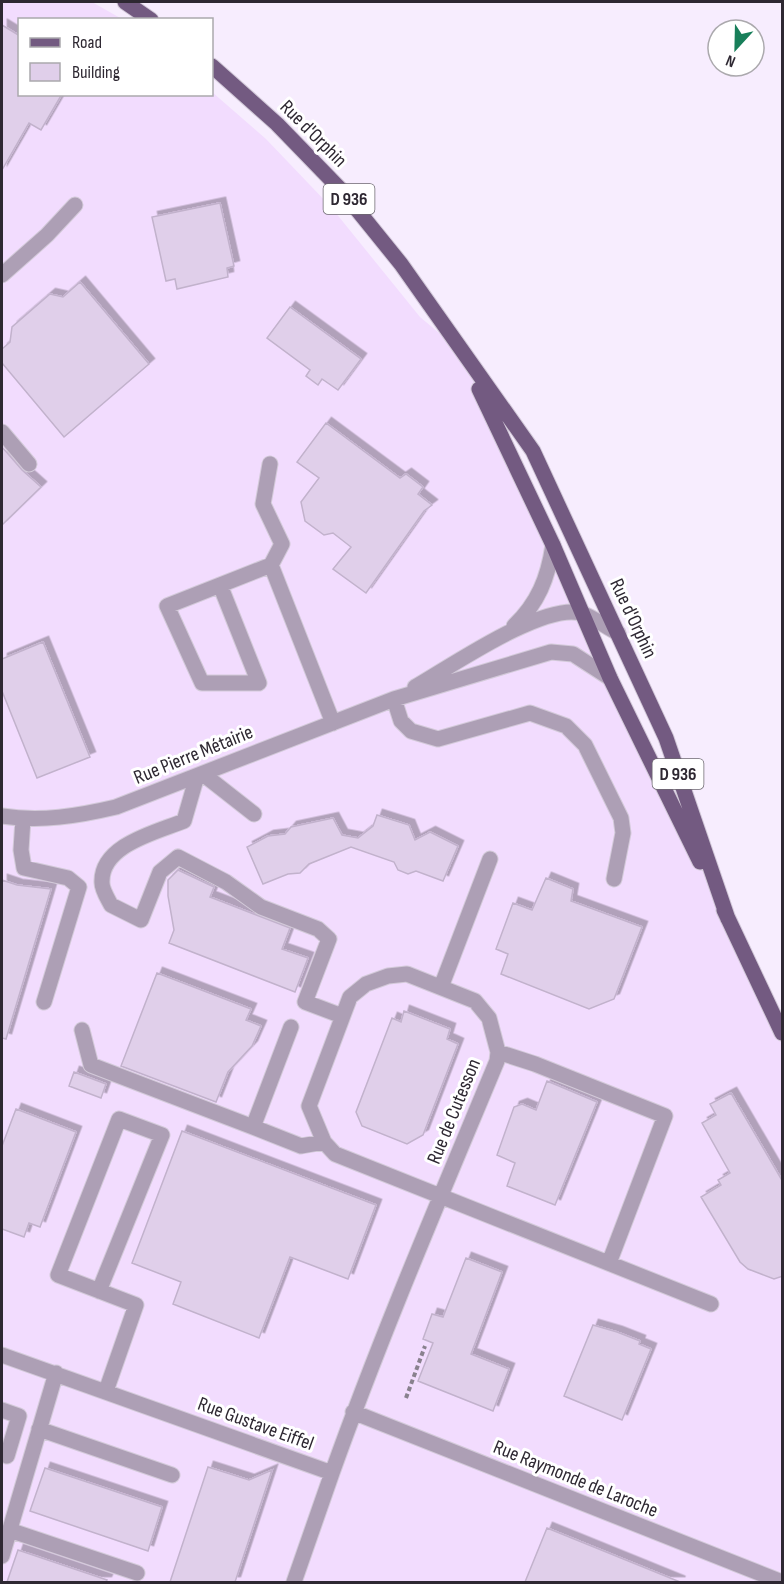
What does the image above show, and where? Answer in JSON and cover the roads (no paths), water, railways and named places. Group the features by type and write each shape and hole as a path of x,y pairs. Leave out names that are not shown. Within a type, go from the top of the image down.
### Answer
{"main road":[{"path":"125,2 148,18"},
{"name":"Rue d'Orphin","path":"213,67 277,124 342,191 401,264 533,451 666,738 728,919"},
{"name":"Rue d'Orphin","path":"463,353 553,545 610,678 783,1032"}],"street":[{"path":"2,275 75,205"},
{"path":"2,432 29,464"},
{"path":"220,585 259,683 202,683 168,606 220,585 271,565 282,544 263,504 270,464"},
{"name":"Rue Pierre Métairie","path":"504,635 529,611 548,577 553,545"},
{"path":"271,565 333,723"},
{"name":"Rue Pierre Métairie","path":"394,699 504,635 554,613 581,613"},
{"path":"581,613 618,633"},
{"name":"Rue Pierre Métairie","path":"2,816 23,819 72,818 105,810 394,699 551,652 573,654 610,678"},
{"path":"394,699 401,721 411,731 438,739 530,713 566,726 585,745 621,818 623,833 614,879"},
{"path":"254,814 200,775 184,821 124,846 109,861 102,883 111,905 141,920 160,872 178,857 226,882 261,907 318,929 328,939 305,1002 342,1017"},
{"path":"23,819 21,850 24,868 68,878 79,887 44,1002"},
{"path":"441,987 490,859"},
{"name":"Rue de Cutesson","path":"332,1473 353,1412 441,1195 497,1061 498,1052 489,1018 475,1001 407,974 388,976 366,984 350,997 309,1107 324,1142 335,1154 441,1195 711,1304"},
{"path":"253,1127 291,1027"},
{"path":"82,1030 91,1065 301,1146 324,1142"},
{"path":"498,1052 665,1116 609,1263"},
{"path":"99,1291 162,1135 119,1119 57,1275 99,1291 136,1305 106,1391"},
{"name":"Rue Gustave Eiffel","path":"2,1354 332,1473 294,1582"},
{"path":"2,1556 56,1373"},
{"path":"2,1410 19,1416 4,1455 29,1463"},
{"name":"Rue Raymonde de Laroche","path":"353,1412 783,1582"},
{"path":"39,1429 172,1475"},
{"path":"9,1530 137,1573"}]}
